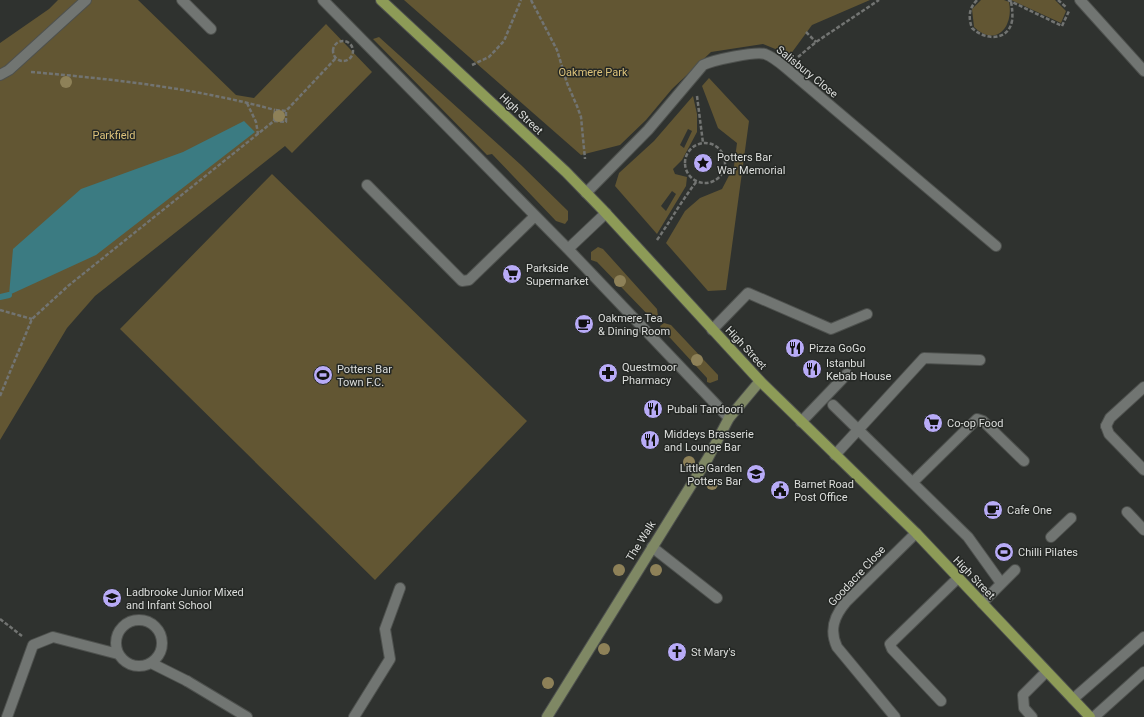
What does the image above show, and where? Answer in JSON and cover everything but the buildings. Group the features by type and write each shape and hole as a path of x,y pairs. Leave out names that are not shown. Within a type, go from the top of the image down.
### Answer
{"main road":[{"name":"High Street","path":"381,0 606,213 760,381 916,533 1090,717"}],"street":[{"path":"4,73 86,0"},
{"path":"182,0 211,29"},
{"path":"323,0 568,249 729,418"},
{"path":"1080,0 1144,71"},
{"name":"Salisbury Close","path":"586,193 648,130 703,64 713,60 763,53 774,58 996,246"},
{"path":"367,186 462,281 469,280 535,216"},
{"path":"568,249 606,213"},
{"path":"712,330 748,292 831,329 867,314"},
{"path":"835,455 924,358 980,360"},
{"path":"801,422 847,374"},
{"name":"The Walk","path":"547,717 708,458 729,418 760,381"},
{"path":"1144,387 1110,418 1106,426 1109,434 1144,470"},
{"path":"832,405 968,537 1002,583"},
{"path":"913,482 977,420 984,421 1024,461"},
{"path":"1127,512 1144,530"},
{"path":"1051,537 1071,518"},
{"name":"Goodacre Close","path":"895,717 837,647 834,640 833,623 837,612 846,602 916,533"},
{"path":"652,547 717,598"},
{"path":"982,603 1015,570"},
{"path":"941,701 892,649 890,644 958,578"},
{"path":"354,717 390,659 385,629 400,588"},
{"path":"144,620 157,628 161,635 162,643 157,658 151,663 136,666 122,660 118,654 116,639 119,632 129,622 144,620"},
{"path":"7,717 33,645 53,637 118,654"},
{"path":"1073,699 1144,637"},
{"path":"151,663 186,681 247,717"},
{"path":"1032,717 1024,708 1023,695 1046,672"},
{"path":"1094,717 1144,672"}],"path":[{"path":"472,65 489,57 504,41 521,0"},
{"path":"531,0 557,50 567,83 581,117 585,159"},
{"path":"786,68 816,42 879,0"},
{"path":"977,0 972,5 969,13 972,28 984,37 993,38 1001,36 1008,31 1012,22 1009,1"},
{"path":"1009,1 1062,26 1069,11"},
{"path":"806,32 816,42"},
{"path":"342,40 349,42 354,49 352,56 344,61 336,58 333,52 335,44 342,40"},
{"path":"0,396 32,319 68,286 274,121 286,122 286,111 336,58"},
{"path":"4,73 85,76 165,87 286,111"},
{"path":"688,83 697,92 703,143"},
{"path":"247,103 256,122 258,134"},
{"path":"274,121 275,110"},
{"path":"703,143 716,146 724,156 726,163 724,169 716,180 710,183 697,182 688,173 685,160 691,148 703,143"},
{"path":"657,240 673,218 682,199 697,182"},
{"path":"0,310 32,319"},
{"path":"0,620 33,645"}],"green space":[{"name":"Parkfield","path":"58,0 138,0 236,95 254,98 326,24 372,72 292,153 285,146 95,296 67,328 0,440 0,43 49,9"},
{"name":"Oakmere Park","path":"404,0 870,0 812,25 790,55 763,44 711,52 672,89 646,120 620,145 581,155"},
{"path":"981,0 1004,0 1009,2 1009,19 1002,32 996,35 989,35 982,33 974,27 972,9"},
{"path":"1011,0 1055,0 1066,11 1061,23"},
{"path":"379,37 521,165 568,211 568,220 565,224 556,221 492,154 487,155 373,39"},
{"path":"709,78 749,121 726,290 708,291 666,243 685,211 700,198 722,189 734,166 737,143 718,128 702,86"},
{"path":"693,96 697,114 697,132 682,160 673,169 675,174 687,177 686,186 657,234 615,186 619,173 654,141","holes":["688,129 692,131 684,148 680,145","672,191 676,194 666,211 661,206"]},
{"name":"Potters Bar Town F.C.","path":"272,174 527,421 375,580 120,329"},
{"path":"598,247 603,249 657,309 658,316 653,320 597,262 591,260 591,252"},
{"path":"664,323 671,325 718,375 718,380 710,383 707,382 707,378 661,328 660,326"}],"water":[{"path":"244,121 255,132 96,255 9,295 13,249 81,189 183,152"}],"waterway":[{"path":"0,297 9,295"}],"place":[{"name":"Potters Bar War Memorial","path":"703,163"},
{"name":"Parkside Supermarket","path":"512,274"},
{"name":"Oakmere Tea & Dining Room","path":"584,324"},
{"name":"Pizza GoGo","path":"795,348"},
{"name":"Istanbul Kebab House","path":"812,369"},
{"name":"Questmoor Pharmacy","path":"608,373"},
{"name":"Potters Bar Town F.C.","path":"323,375"},
{"name":"Pubali Tandoori","path":"653,409"},
{"name":"Co-op Food","path":"933,423"},
{"name":"Middeys Brasserie and Lounge Bar","path":"650,440"},
{"name":"Little Garden Potters Bar","path":"756,474"},
{"name":"Barnet Road Post Office","path":"780,490"},
{"name":"Cafe One","path":"993,510"},
{"name":"Chilli Pilates","path":"1004,552"},
{"name":"Ladbrooke Junior Mixed and Infant School","path":"112,598"},
{"name":"St Mary's","path":"677,652"}]}
